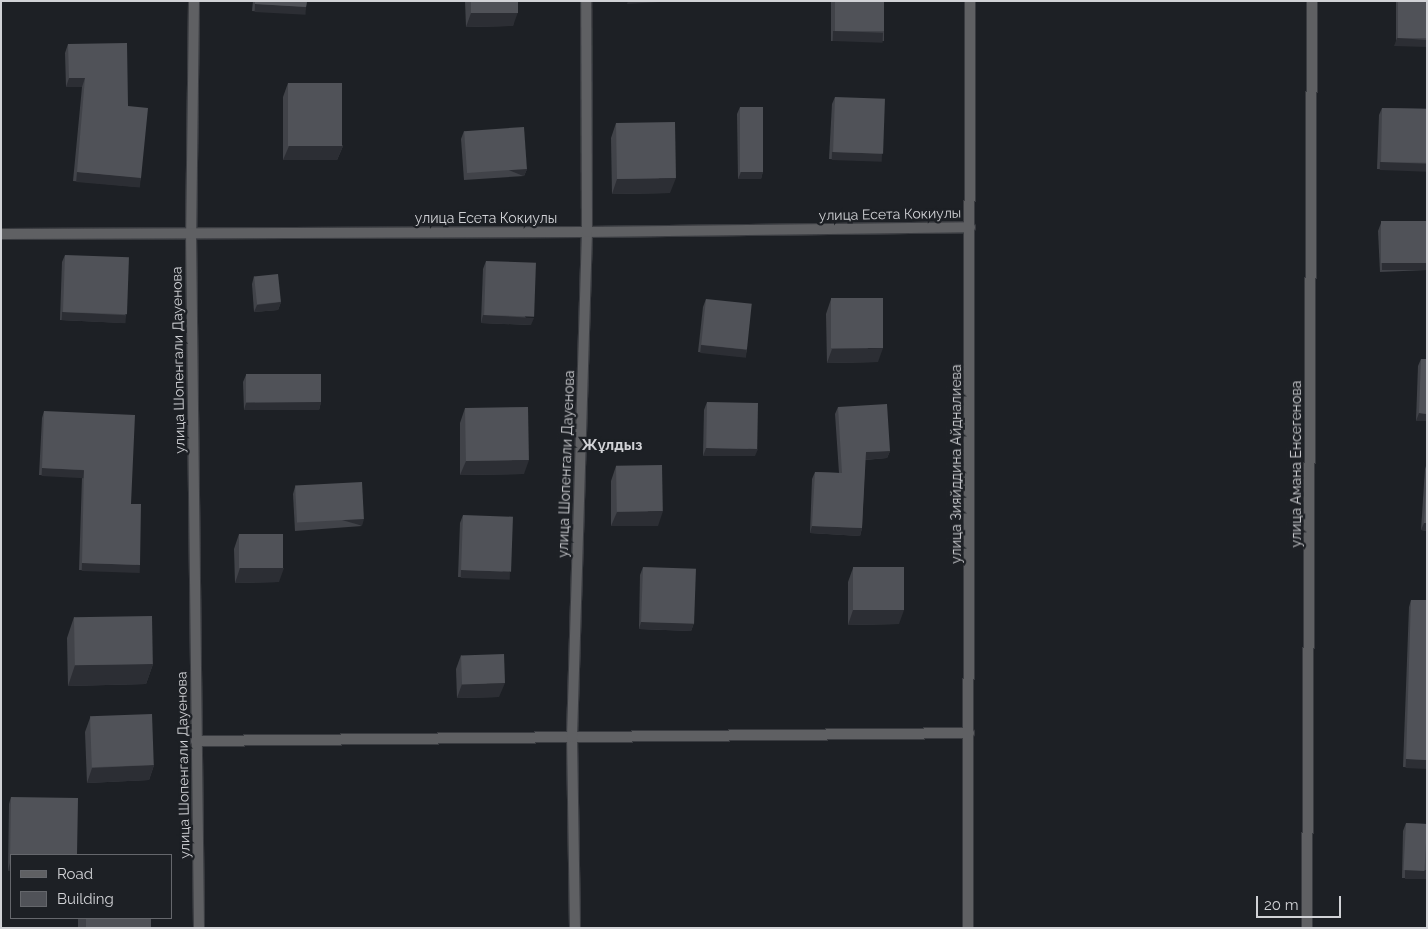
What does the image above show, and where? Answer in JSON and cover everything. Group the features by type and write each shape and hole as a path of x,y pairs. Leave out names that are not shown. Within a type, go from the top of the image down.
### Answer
{"street":[{"name":"улица Шопенгали Дауенова","path":"194,1 191,233 199,928"},
{"name":"улица Шопенгали Дауенова","path":"575,928 572,737 587,232 586,1"},
{"name":"улица Зияйддина Айдналиева","path":"968,928 970,1"},
{"name":"улица Амана Енсегенова","path":"1307,928 1312,1"},
{"name":"улица Есета Кокиулы","path":"1,234 587,232 970,227"},
{"path":"196,741 969,733"}],"building":[{"path":"255,1 307,1 306,7 255,4"},
{"path":"471,1 518,1 518,13 471,13"},
{"path":"835,1 884,1 884,31 835,31"},
{"path":"1398,1 1427,1 1427,38 1398,38"},
{"path":"127,43 128,106 148,108 141,178 77,172 85,78 69,78 68,44"},
{"path":"288,83 342,83 342,146 288,146"},
{"path":"835,97 885,99 883,154 833,152"},
{"path":"740,107 763,107 763,172 740,172"},
{"path":"1382,108 1427,109 1426,163 1381,162"},
{"path":"675,122 676,178 617,179 616,123"},
{"path":"524,127 527,169 467,173 464,131"},
{"path":"1381,221 1427,221 1427,263 1381,263"},
{"path":"65,255 129,257 127,314 63,312"},
{"path":"486,261 536,263 534,317 484,315"},
{"path":"278,274 281,302 257,304 254,277"},
{"path":"831,298 883,298 883,348 831,348"},
{"path":"706,299 752,304 747,350 701,345"},
{"path":"1421,359 1427,359 1427,414 1419,413"},
{"path":"246,374 321,374 321,402 246,402"},
{"path":"707,402 758,403 757,449 706,448"},
{"path":"887,404 890,451 866,452 862,528 812,526 815,472 842,473 838,407"},
{"path":"528,407 529,460 466,461 465,408"},
{"path":"44,411 135,415 131,504 141,504 140,565 82,563 84,470 42,468"},
{"path":"662,465 663,511 617,512 616,466"},
{"path":"1427,470 1427,523 1424,523"},
{"path":"362,482 364,519 297,522 295,486"},
{"path":"463,515 513,517 511,572 461,570"},
{"path":"239,534 283,534 283,568 239,568"},
{"path":"643,567 696,569 694,624 641,622"},
{"path":"853,567 904,567 904,610 853,610"},
{"path":"1411,600 1427,600 1427,760 1406,759"},
{"path":"152,616 153,664 75,665 74,617"},
{"path":"504,654 505,683 462,684 461,656"},
{"path":"152,714 154,765 92,767 90,716"},
{"path":"11,797 78,798 77,854 10,854"},
{"path":"1406,823 1427,824 1425,871 1404,870"},
{"path":"86,919 151,919 151,928 86,928"}],"district":[{"name":"Жұлдыз","path":"612,446"}]}
